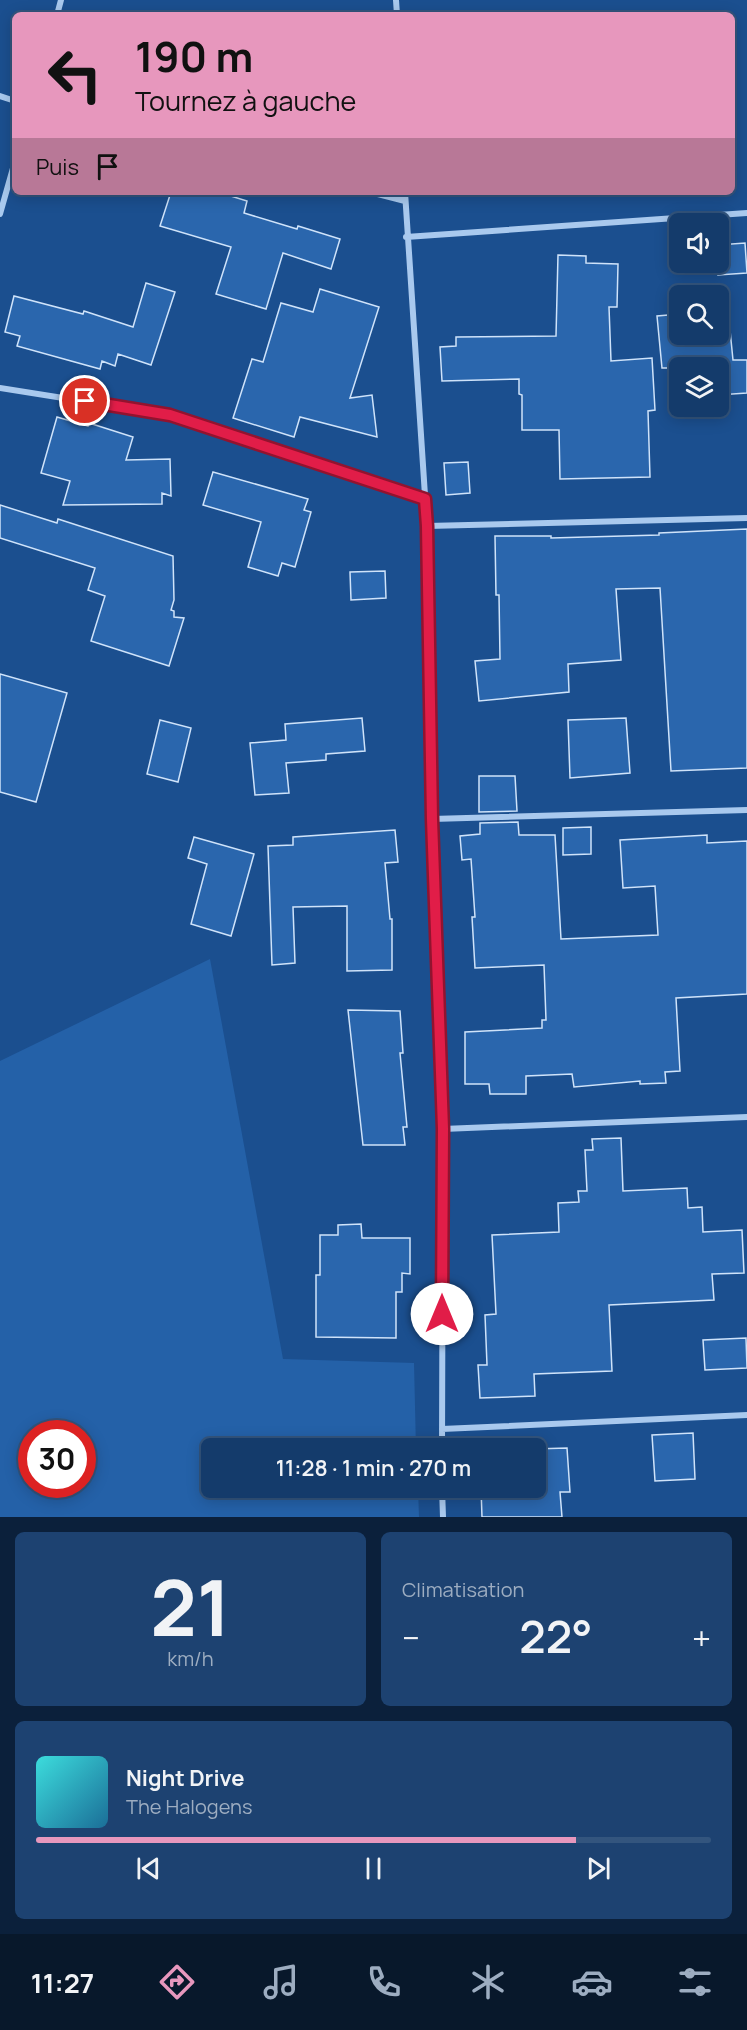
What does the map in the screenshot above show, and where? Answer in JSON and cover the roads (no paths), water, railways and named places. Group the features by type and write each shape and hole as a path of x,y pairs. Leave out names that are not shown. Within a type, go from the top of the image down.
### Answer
{"street":[{"path":"0,214 12,172"},
{"path":"382,195 405,201"},
{"path":"405,195 427,526 432,819 443,1129 442,1438"},
{"path":"406,237 747,213"},
{"path":"0,388 170,415 425,499"},
{"path":"427,526 747,518"},
{"path":"432,819 747,810"},
{"path":"443,1129 747,1117"},
{"path":"442,1429 747,1415"},
{"path":"442,1498 442,1517"}]}
